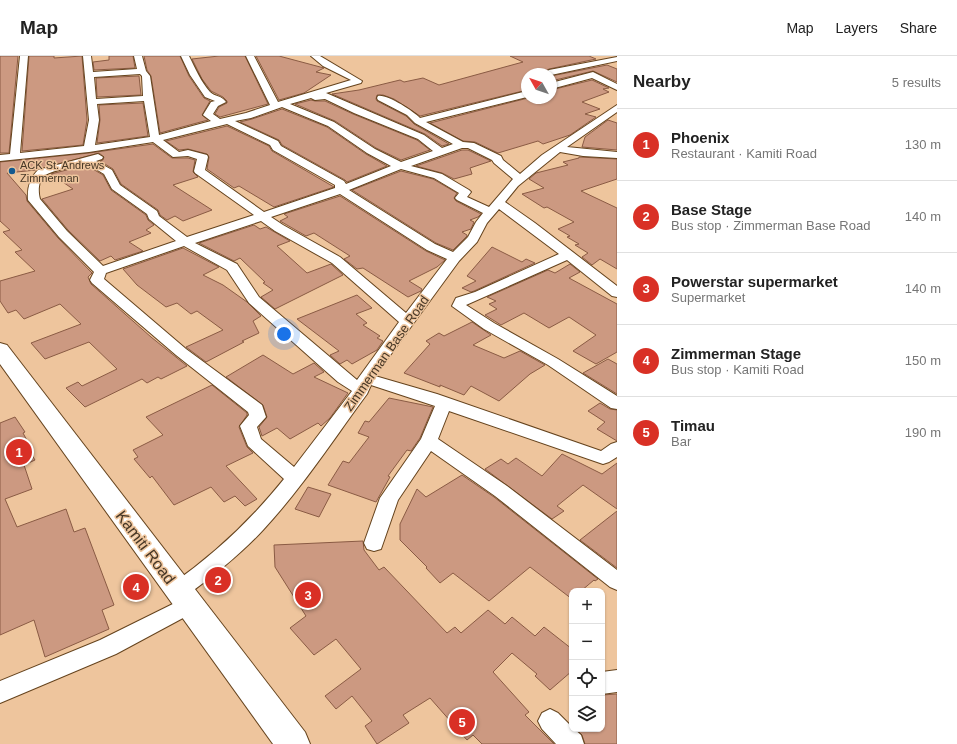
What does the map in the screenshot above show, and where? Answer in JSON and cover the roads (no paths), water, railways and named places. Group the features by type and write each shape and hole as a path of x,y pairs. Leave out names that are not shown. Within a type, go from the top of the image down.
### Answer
{"main road":[{"name":"Kamiti Road","path":"0,349 293,744"}],"street":[{"path":"15,157 20,95 23,83 24,56"},
{"path":"87,56 94,120 89,154"},
{"path":"138,56 142,71 146,76 150,140"},
{"path":"186,56 194,75 208,94 220,99 221,102 214,104 208,115 274,143 277,148 283,152 340,183 341,190 431,247 455,258"},
{"path":"250,56 279,105 331,124 371,151 400,166 438,176 465,192 462,198 495,207 531,226 568,255 611,281 617,293"},
{"path":"0,158 89,154 139,145 150,140 230,119 248,116 358,81 326,64 315,56"},
{"path":"557,71 617,59"},
{"path":"89,75 142,71"},
{"path":"557,84 593,75 617,86"},
{"path":"418,121 521,95"},
{"path":"279,105 313,97 326,96 357,111 421,137 441,152"},
{"path":"91,102 148,98"},
{"path":"381,98 410,113 418,121 461,145"},
{"name":"Zimmerman Base Road","path":"0,692 108,647 184,598 205,571 224,555 265,514 294,478 407,321 455,258 473,239 482,222 495,207 520,179 558,149 617,108"},
{"path":"150,140 177,155 188,153 203,158 199,171 279,228 336,260 407,321"},
{"path":"294,478 254,442 248,426 258,417 256,409 181,352 96,280 101,271 341,190 400,166 461,145 470,145 497,158 498,161 520,179"},
{"path":"558,149 583,153 617,155"},
{"path":"89,154 108,172 116,187 153,213 153,217 185,242 232,267 254,300 343,378 363,384 431,398 603,458 614,455"},
{"path":"89,154 42,172 36,179 33,194 34,200 63,234 101,271"},
{"path":"568,255 480,295 461,301 460,306 489,326 553,362 617,404"},
{"path":"374,543 389,498 429,441 444,403"},
{"path":"429,441 501,491 617,581"},
{"path":"605,683 617,681"},
{"path":"550,721 572,744"}],"place":[{"name":"ACK St. Andrews Zimmerman","path":"12,171"},
{"name":"Phoenix","path":"19,452"},
{"name":"Base Stage","path":"218,580"},
{"name":"Zimmerman Stage","path":"136,587"},
{"name":"Powerstar supermarket","path":"308,595"},
{"name":"Timau","path":"462,722"}]}
